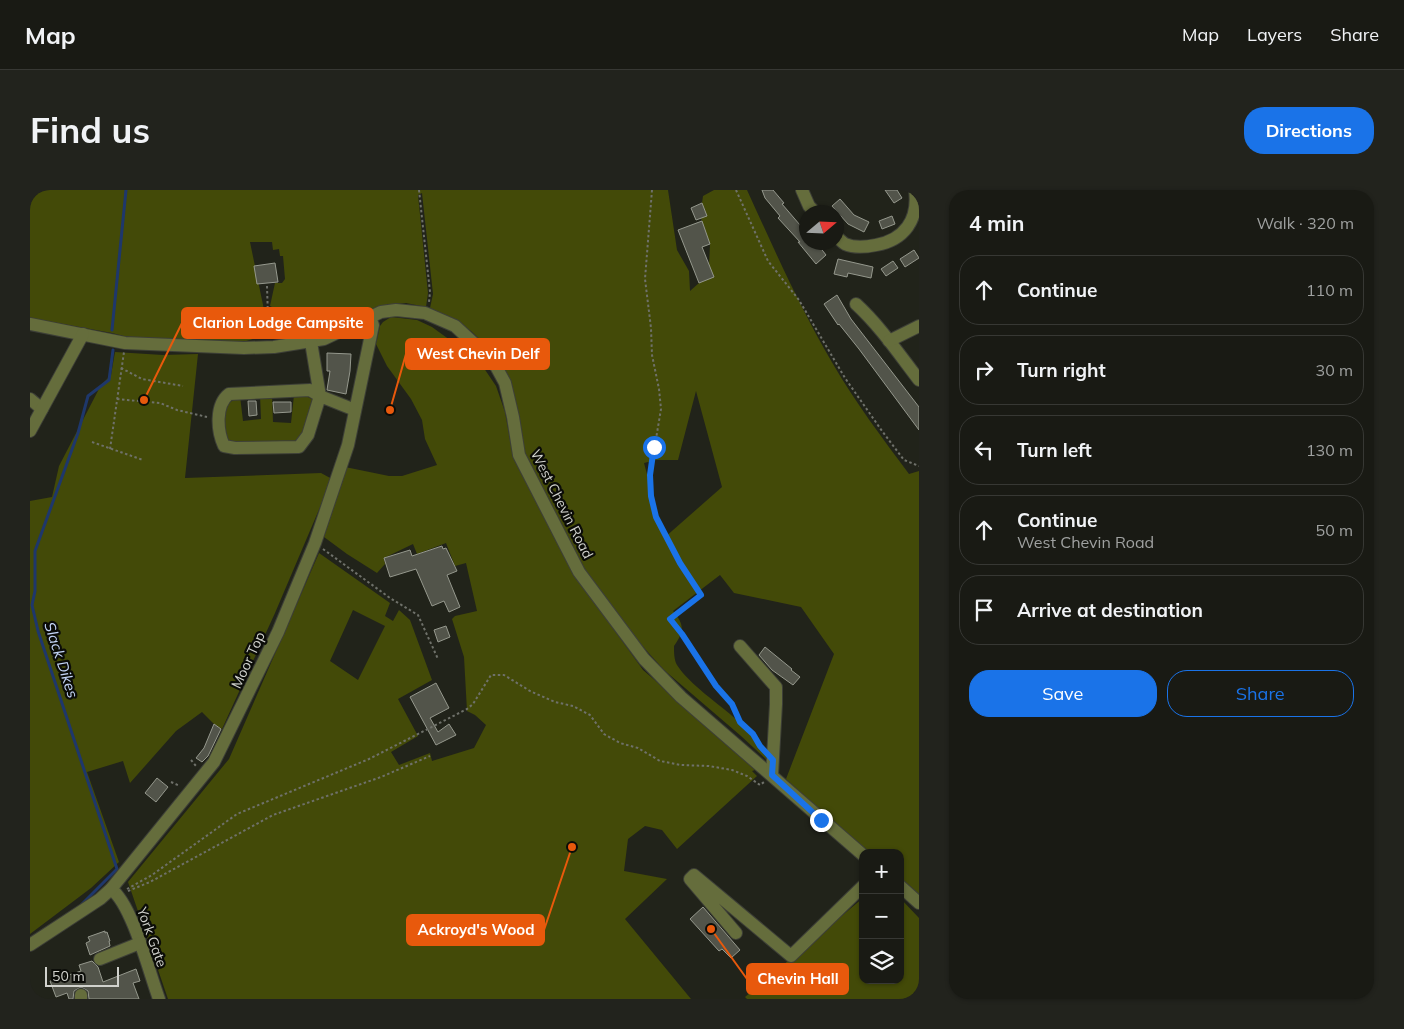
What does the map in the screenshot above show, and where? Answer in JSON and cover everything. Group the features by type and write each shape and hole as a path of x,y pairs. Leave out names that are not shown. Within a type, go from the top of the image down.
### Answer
{"street":[{"path":"802,190 809,205"},
{"path":"844,244 857,247 888,242 898,238 907,231 917,214 918,198 915,190"},
{"path":"856,304 868,315 919,380"},
{"name":"West Chevin Road","path":"30,324 126,343 192,347 274,347 311,342 324,339 381,312 396,310 411,310 424,313 455,326 494,361 505,383 520,455 579,572 644,659 681,697 859,851"},
{"name":"Moor Top","path":"30,945 100,899 116,893 214,762 240,713 278,632 315,543 348,445 373,325 370,318"},
{"path":"889,341 919,326"},
{"path":"30,430 83,334"},
{"path":"311,342 320,396 308,435 300,447 235,448 224,446 219,435 219,412 229,394 310,390 320,396 355,410"},
{"path":"30,399 42,409"},
{"path":"740,646 776,687 772,775"},
{"path":"736,933 690,879 694,875 791,956 859,890"},
{"path":"904,889 919,902"},
{"name":"York Gate","path":"116,893 129,912 159,999"},
{"path":"100,958 140,943"}],"path":[{"path":"419,190 430,292 429,301 424,313"},
{"path":"652,190 646,279 652,355 661,409 650,475 651,496 656,517 680,563 701,595 670,619 716,686 732,704 740,722 753,734 760,746 773,760"},
{"path":"736,190 768,261 799,300 845,378 904,460 919,466"},
{"path":"267,286 268,318 274,347"},
{"path":"110,449 126,343"},
{"path":"121,368 142,378 182,386"},
{"path":"117,398 160,403 177,410 219,419"},
{"path":"92,442 143,460"},
{"path":"315,543 390,598 418,615 438,659"},
{"path":"116,893 152,875 236,814 369,759 467,709 473,704 491,675 504,676 530,691 555,702 573,706 590,715 604,734 620,743 638,748 660,761 732,770 747,776 760,785 772,775"},
{"path":"116,893 150,882 273,815 381,777 430,756"}],"green space":[{"path":"30,190 668,190 677,250 689,271 690,291 699,283 713,277 709,266 710,244 701,218 706,216 702,203 703,196 714,190 747,190 798,300 842,378 909,474 919,471 919,898 904,885 904,849 864,849 786,779 834,654 801,607 734,593 720,575 673,611 680,620 682,629 680,637 674,646 677,665 697,687 737,720 770,758 769,762 664,670 637,640 580,567 525,453 515,400 505,373 492,351 471,331 430,308 433,294 422,193 418,195 428,293 426,307 406,303 388,305 362,314 320,334 275,336 272,319 276,309 270,306 275,283 282,283 285,279 283,256 280,256 279,249 273,250 272,242 250,242 269,334 240,343 131,338 30,318","holes":["696,391 722,487 664,538 644,463 656,460 678,460"]},
{"path":"391,317 417,320 432,327 461,348 467,343 496,386 505,412 512,451 554,535 577,575 605,617 643,670 758,769 752,771 757,776 677,849 662,830 645,826 628,839 624,871 667,879 625,919 691,999 168,999 128,882 229,759 319,553 390,603 385,616 393,621 399,610 410,620 432,680 398,699 418,736 391,752 399,765 430,753 432,761 474,748 486,725 475,715 467,711 464,657 452,619 455,616 477,611 466,563 455,566 446,543 417,554 413,544 384,558 385,564 377,573 324,537 345,467 389,476 402,476 437,465 425,439 422,420 411,399 387,366 376,344 380,326","holes":["353,610 385,626 358,680 330,661"]},
{"path":"115,352 163,355 198,354 185,478 321,473 332,479 275,613 222,729 202,712 176,731 130,783 123,761 87,772 119,862 91,888 30,934 30,501 52,497 59,466 101,385 111,375"},
{"path":"260,395 272,395 273,422 291,423 294,395 308,397 316,401 305,434 296,444 231,444 225,437 223,414 227,404 240,396 243,421 261,419"},
{"path":"859,901 859,984 904,984 904,902 919,918 919,999 747,999 745,997"}],"building":[{"path":"762,190 773,190 784,203 782,204 799,224 799,241 778,218 780,216 765,198"},
{"path":"885,190 897,190 902,198 894,203"},
{"path":"840,199 854,215 869,222 864,232 848,224 844,220 844,205 833,205"},
{"path":"702,203 707,216 696,220 691,208"},
{"path":"892,216 895,224 882,229 879,221"},
{"path":"702,221 710,244 702,247 714,277 699,283 678,230"},
{"path":"805,250 822,250 826,255 816,264"},
{"path":"914,250 919,258 905,267 900,259"},
{"path":"838,259 873,267 871,278 848,273 847,277 834,274"},
{"path":"893,261 898,268 886,276 881,269"},
{"path":"275,263 278,282 257,284 254,266"},
{"path":"837,295 851,319 919,407 919,430 824,304"},
{"path":"327,353 351,354 346,394 327,390 330,371 327,371"},
{"path":"248,401 256,401 257,415 249,416"},
{"path":"273,402 291,402 291,412 274,413"},
{"path":"442,546 443,549 446,548 457,571 447,575 460,607 449,612 444,601 432,606 416,569 390,577 384,558 410,550 412,556"},
{"path":"446,626 450,637 438,642 434,630"},
{"path":"765,647 800,677 793,685 772,670 759,655"},
{"path":"436,683 449,708 430,718 438,732 449,724 456,735 436,745 410,697"},
{"path":"214,724 221,729 208,756 202,762 196,758 204,748"},
{"path":"157,778 168,787 156,802 145,793"},
{"path":"703,907 740,950 731,958 722,949 719,951 690,919"},
{"path":"105,931 110,941 110,946 90,955 86,943 90,941 88,937"},
{"path":"92,961 98,967 103,982 136,969 140,981 133,983 139,999 89,999 88,991 81,987 74,991 73,999 69,999 67,993 56,997 50,981 81,971 79,965"}],"waterway":[{"path":"112,330 126,190"},
{"name":"Slack Dikes","path":"82,904 117,869 38,631 32,605 35,591 35,551 78,433 88,396 109,380 113,350"}],"place":[{"name":"Clarion Lodge Campsite","path":"144,400"},
{"name":"West Chevin Delf","path":"390,410"},
{"name":"Ackroyd's Wood","path":"572,847"},
{"name":"Chevin Hall","path":"711,929"}],"route":[{"path":"654,447 650,475 651,496 656,517 680,563 701,595 670,619 716,686 732,704 740,722 753,734 760,746 773,760 772,775 821,820"}]}
